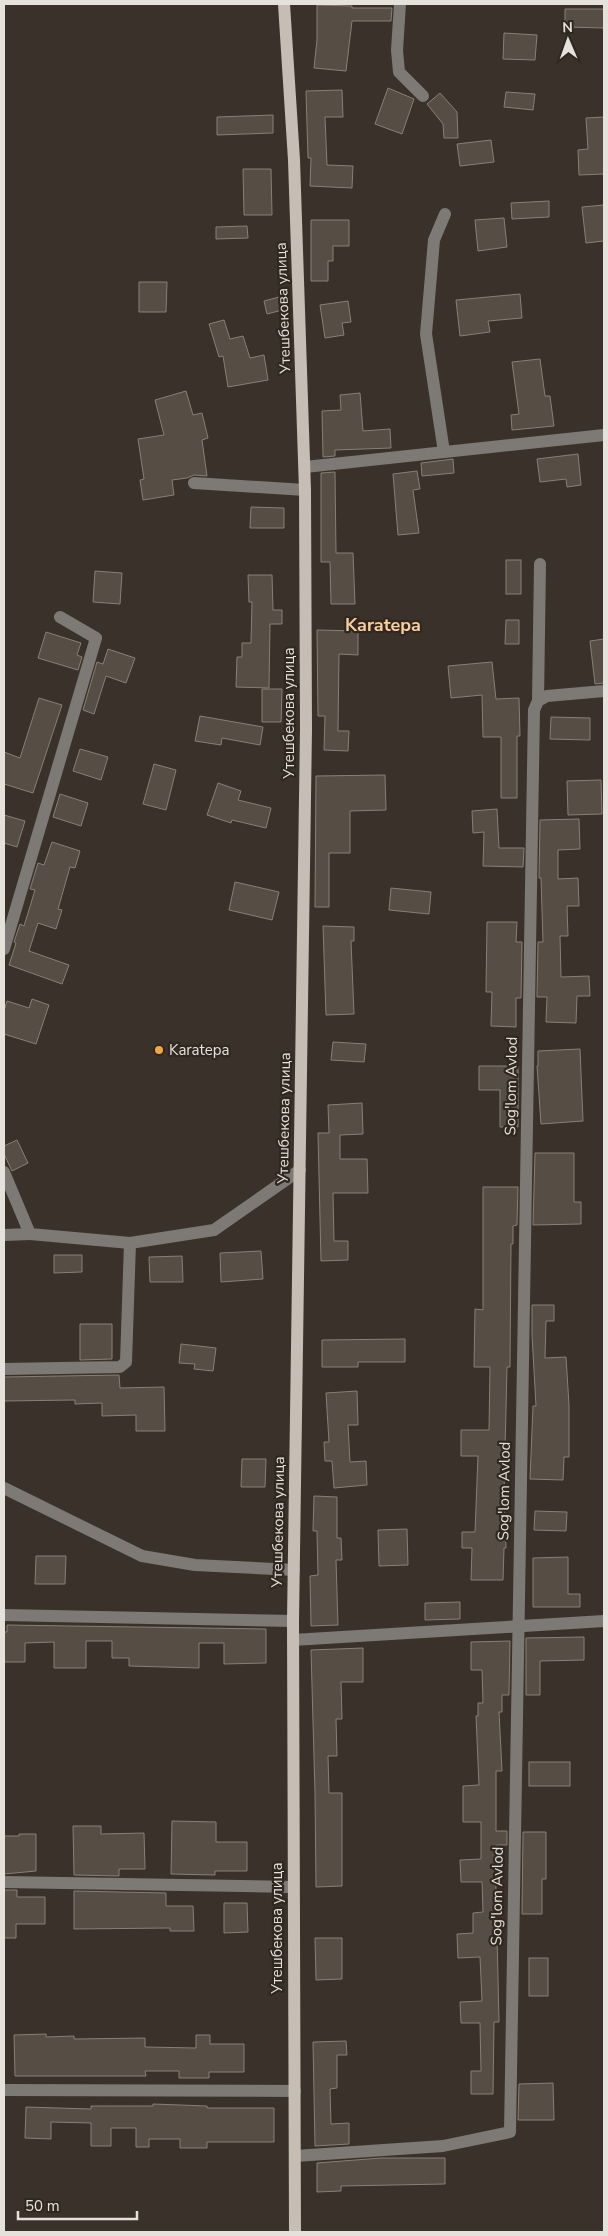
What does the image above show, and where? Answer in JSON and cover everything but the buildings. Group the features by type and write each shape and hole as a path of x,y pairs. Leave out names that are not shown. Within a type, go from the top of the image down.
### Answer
{"main road":[{"name":"Утешбекова улица","path":"284,4 294,160 305,467 306,729 293,1621 295,2232"}],"street":[{"path":"400,4 397,50 399,72 424,96"},
{"path":"444,452 426,334 434,240 445,214"},
{"path":"305,467 604,435"},
{"path":"194,483 305,490"},
{"name":"Sog'lom Avlod","path":"295,2156 442,2146 510,2132 534,710 538,701 540,564"},
{"path":"4,949 96,638 60,617"},
{"path":"538,701 547,696 604,691"},
{"path":"4,1235 30,1234 130,1243 214,1230 300,1170"},
{"path":"4,1172 30,1234"},
{"path":"4,1369 120,1367 126,1362 130,1243"},
{"path":"4,1488 142,1556 196,1565 294,1570"},
{"path":"4,1615 293,1621"},
{"path":"293,1640 604,1621"},
{"path":"4,1882 293,1887"},
{"path":"4,2090 294,2091"}],"place":[{"name":"Karatepa","path":"159,1050"}],"district":[{"name":"Karatepa","path":"383,625"}]}
